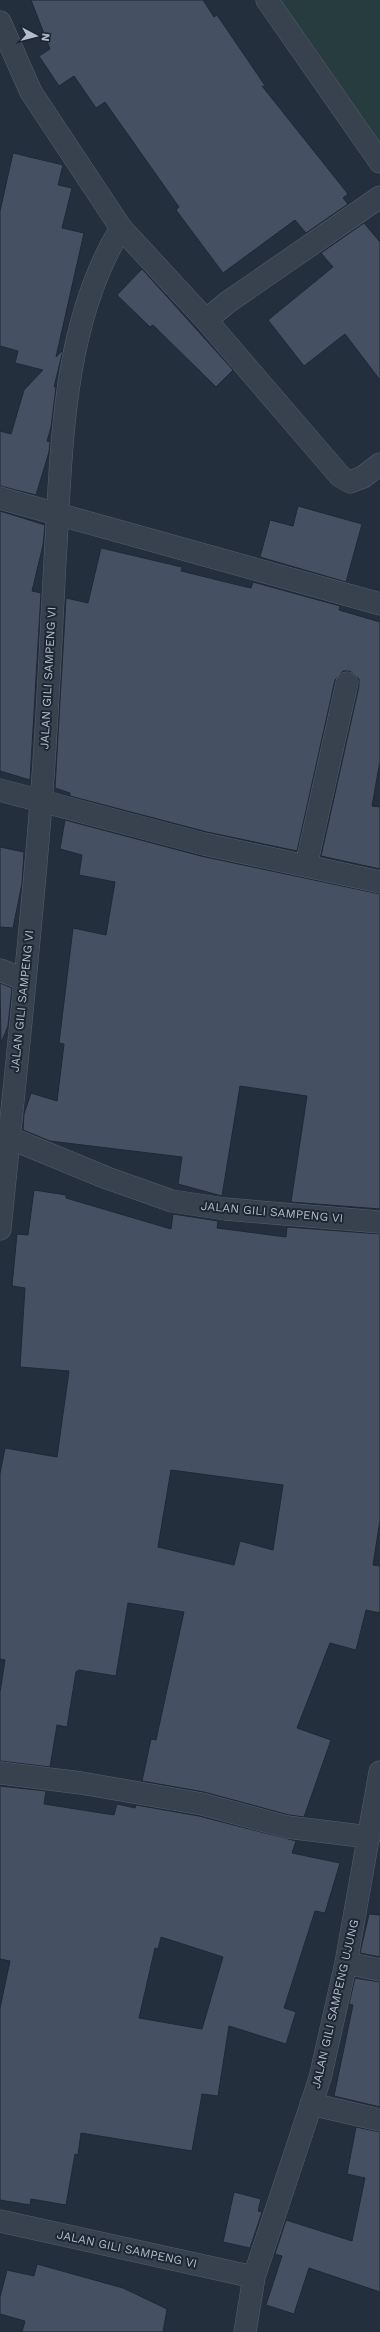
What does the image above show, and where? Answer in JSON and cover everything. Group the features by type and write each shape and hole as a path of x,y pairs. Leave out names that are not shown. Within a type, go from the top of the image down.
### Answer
{"street":[{"path":"268,0 380,162"},
{"path":"0,22 31,92 121,228 206,320 340,476 350,482 363,476 380,464"},
{"path":"206,320 228,302 380,197"},
{"name":"JALAN GILI SAMPENG VI","path":"0,1229 4,1136 25,980 41,802 58,516 73,361 92,285 108,250 121,228"},
{"path":"0,498 58,516 380,604"},
{"path":"306,866 347,684"},
{"path":"0,790 204,844 380,882"},
{"path":"0,970 25,980"},
{"name":"JALAN GILI SAMPENG VI","path":"4,1136 107,1178 172,1201 225,1209 380,1222"},
{"name":"JALAN GILI SAMPENG UJUNG","path":"244,2332 254,2277 320,2078 346,1963 380,1772"},
{"path":"0,1773 82,1782 202,1804 287,1827 369,1837"},
{"path":"346,1963 380,1970"},
{"path":"311,2104 380,2120"},
{"name":"JALAN GILI SAMPENG VI","path":"0,2221 254,2277"}],"green space":[{"path":"278,0 380,0 380,149"}],"building":[{"path":"31,0 203,0 214,17 217,15 266,87 262,86 348,194 343,198 348,204 306,233 295,220 223,273 176,210 179,207 105,102 96,108 74,76 59,86 39,56 50,49"},
{"path":"13,153 63,165 58,185 72,188 62,228 84,233 56,357 63,350 54,387 56,387 51,427 47,441 50,442 49,452 36,495 0,486 0,431 11,434 24,390 43,370 15,363 18,351 0,346 0,211"},
{"path":"364,223 380,242 380,380 345,334 304,366 268,320 333,267 321,253"},
{"path":"142,269 233,370 216,387 153,325 150,327 117,295"},
{"path":"298,506 362,524 346,582 260,557 270,520 293,526"},
{"path":"0,511 45,525 43,545 32,591 41,593 30,780 0,771"},
{"path":"101,548 182,567 181,571 242,586 251,588 253,582 340,606 339,610 380,622 380,761 372,806 380,807 380,869 321,856 359,686 359,679 350,671 343,671 335,680 297,851 207,832 70,796 70,793 55,788 66,598 88,603"},
{"path":"65,820 201,856 380,894 380,1209 291,1202 307,1096 240,1086 222,1196 178,1184 182,1157 50,1141 23,1130 24,1114 31,1093 57,1101 64,1044 59,1043 73,928 106,935 115,882 79,875 82,855 60,849"},
{"path":"0,847 24,852 22,883 13,928 0,927"},
{"path":"0,983 12,988 8,1026 1,1043"},
{"path":"34,1190 66,1195 66,1198 171,1229 173,1214 218,1221 217,1228 286,1237 287,1227 380,1234 380,1520 373,1565 380,1566 380,1613 366,1610 356,1650 330,1643 297,1728 331,1740 304,1817 289,1815 204,1792 142,1781 151,1739 156,1740 184,1612 128,1603 116,1676 79,1670 76,1672 67,1727 57,1725 50,1767 0,1761 0,1692 5,1660 0,1659 0,1474 5,1448 57,1457 69,1371 20,1367 25,1288 12,1286 17,1234 28,1235","holes":["171,1470 283,1485 273,1550 240,1541 234,1565 158,1547"]},
{"path":"0,1786 46,1791 44,1804 114,1815 117,1804 135,1808 136,1805 199,1816 296,1841 292,1853 340,1863 325,1913 315,1911 284,2008 296,2012 286,2044 229,2026 218,2096 202,2094 192,2151 81,2133 78,2155 75,2154 66,2205 31,2199 30,2205 0,2200 0,2008 10,1961 0,1959","holes":["161,1937 223,1957 202,2029 139,2018 155,1948 158,1949"]},
{"path":"369,1914 380,1915 380,1957 360,1953"},
{"path":"355,1978 380,1982 380,2107 334,2096 353,2005 349,2004"},
{"path":"356,2127 380,2132 380,2292 309,2268 294,2314 266,2305 282,2256 275,2254 286,2220 352,2241 365,2178 347,2174"},
{"path":"234,2192 261,2199 258,2211 262,2212 250,2248 223,2242"},
{"path":"37,2264 123,2288 167,2309 163,2332 22,2332 25,2321 0,2314 0,2297 7,2270 34,2276"}]}
